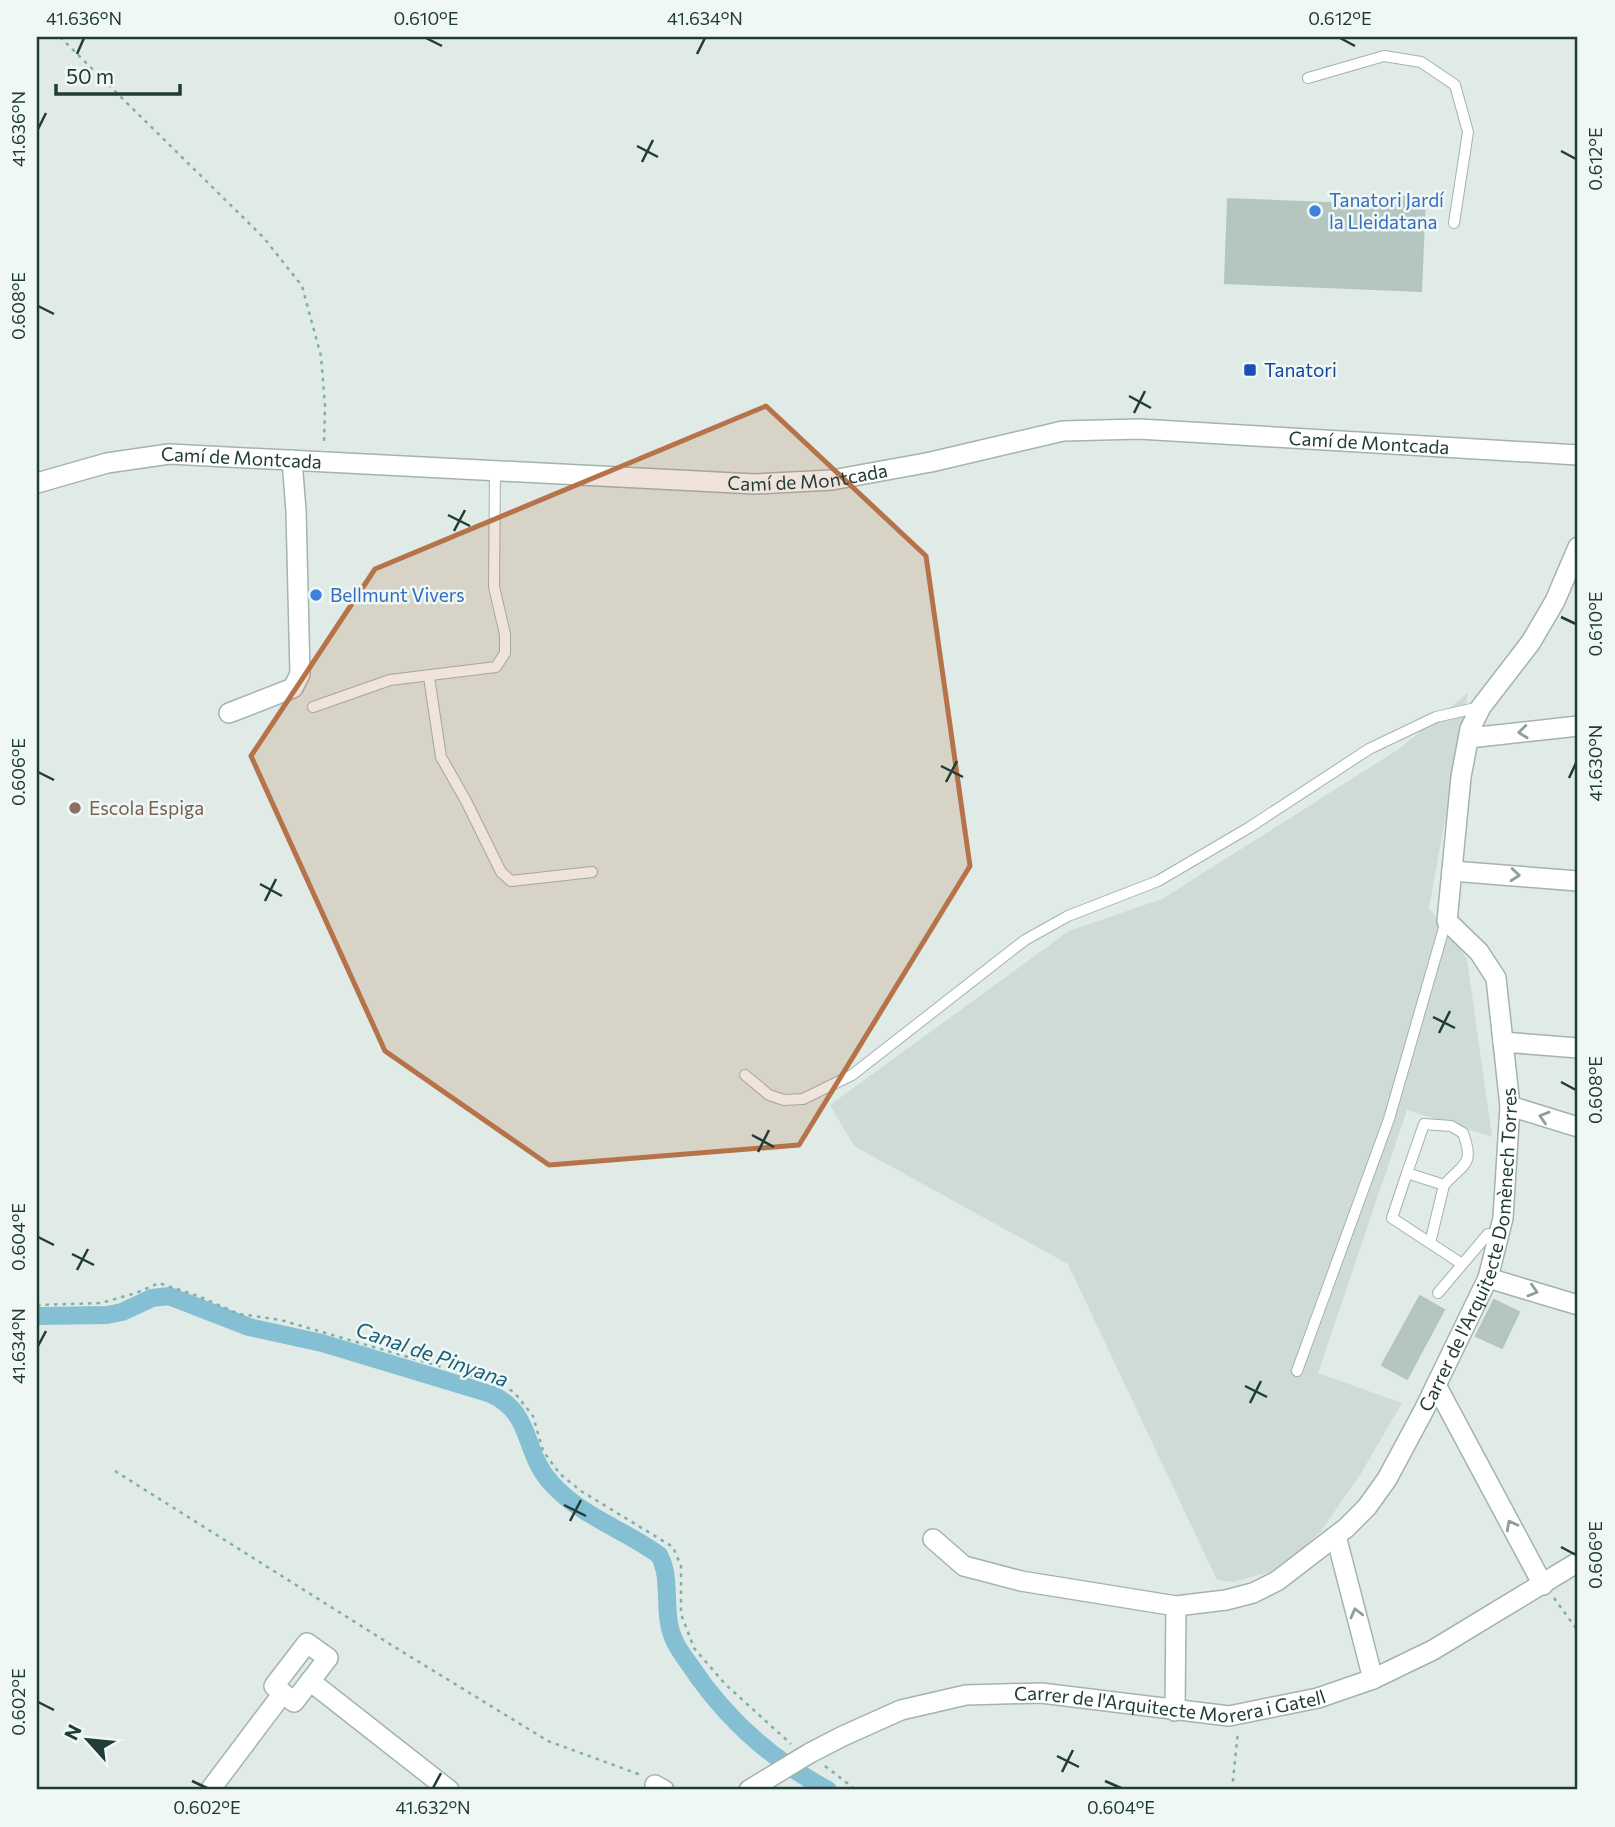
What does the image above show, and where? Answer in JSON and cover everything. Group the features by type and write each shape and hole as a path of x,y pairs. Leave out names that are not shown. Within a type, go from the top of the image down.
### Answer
{"street":[{"name":"Camí de Montcada","path":"37,483 107,463 169,454 755,484 832,480 931,462 1063,431 1139,429 1578,455"},
{"path":"229,713 293,688 300,674 292,460"},
{"path":"1447,921 1461,777 1470,729 1481,707 1531,642 1555,601 1578,549"},
{"path":"1469,738 1578,726"},
{"path":"1452,871 1578,881"},
{"name":"Carrer de l'Arquitecte Domènech Torres","path":"933,1539 964,1566 1021,1581 1176,1606 1253,1594 1277,1581 1336,1536 1367,1507 1387,1479 1488,1278 1503,1218 1510,1107 1496,978 1479,952 1447,921"},
{"path":"1503,1042 1578,1048"},
{"path":"1510,1107 1578,1127"},
{"path":"1488,1278 1578,1305"},
{"path":"1436,1385 1544,1585"},
{"path":"1336,1536 1373,1679"},
{"name":"Carrer de l'Arquitecte Morera i Gatell","path":"749,1790 797,1760 901,1710 966,1695 1041,1693 1229,1716 1318,1698 1373,1679 1433,1650 1578,1562"},
{"path":"1175,1711 1176,1606"},
{"path":"307,1643 328,1658 310,1681 294,1702 274,1686 307,1643"},
{"path":"310,1681 449,1790"},
{"path":"209,1790 283,1693"}],"lane":[{"path":"1308,78 1384,55 1422,62 1455,85 1468,132 1454,223"},
{"path":"313,707 390,680 496,667 505,653 505,634 494,587 495,470"},
{"path":"429,677 440,757 466,801 501,872 511,881 592,872"},
{"path":"745,1075 769,1095 784,1100 803,1099 852,1075 1025,940 1068,916 1158,881 1250,827 1369,750 1436,717 1481,707"},
{"path":"1297,1371 1389,1119 1447,921"},
{"path":"1430,1243 1444,1185 1466,1163 1469,1150 1463,1133 1451,1126 1424,1124 1392,1218 1430,1243 1462,1264"},
{"path":"1407,1173 1444,1185"},
{"path":"1438,1293 1488,1234 1498,1235"}],"path":[{"path":"60,37 264,238 302,286 321,356 325,406 324,461"},
{"path":"37,1305 101,1303 159,1283 239,1314 281,1320 338,1336 496,1383 514,1392 533,1416 543,1451 560,1474 581,1491 673,1547 681,1566 681,1614 694,1648 725,1684 789,1743 797,1760 856,1790"},
{"path":"115,1471 548,1741 641,1775 659,1787"},
{"path":"1544,1585 1578,1631"},
{"path":"1232,1790 1240,1714"}],"highlighted area":[{"path":"766,406 926,556 970,866 799,1145 549,1165 385,1051 251,756 375,569"}],"shaded area":[{"path":"1468,693 1429,908 1467,959 1492,1137 1407,1110 1318,1373 1402,1403 1360,1475 1321,1531 1299,1552 1270,1572 1233,1582 1217,1580 1068,1264 854,1146 830,1105 1069,931 1162,899 1399,749"}],"building":[{"path":"1403,197 1425,198 1421,291 1225,283 1228,199 1402,206"},
{"path":"1420,1296 1444,1310 1407,1379 1382,1365"},
{"path":"1494,1300 1519,1312 1502,1348 1476,1336"}],"waterway":[{"name":"Canal de Pinyana","path":"37,1316 107,1315 122,1312 152,1298 169,1296 249,1327 322,1343 491,1394 505,1402 521,1423 536,1459 552,1484 576,1505 659,1555 665,1572 668,1619 673,1638 718,1703 769,1751 828,1790"}],"place":[{"name":"Tanatori Jardí la Lleidatana","path":"1315,211"},
{"name":"Tanatori","path":"1250,370"},
{"name":"Bellmunt Vivers","path":"316,595"},
{"name":"Escola Espiga","path":"75,808"}]}
